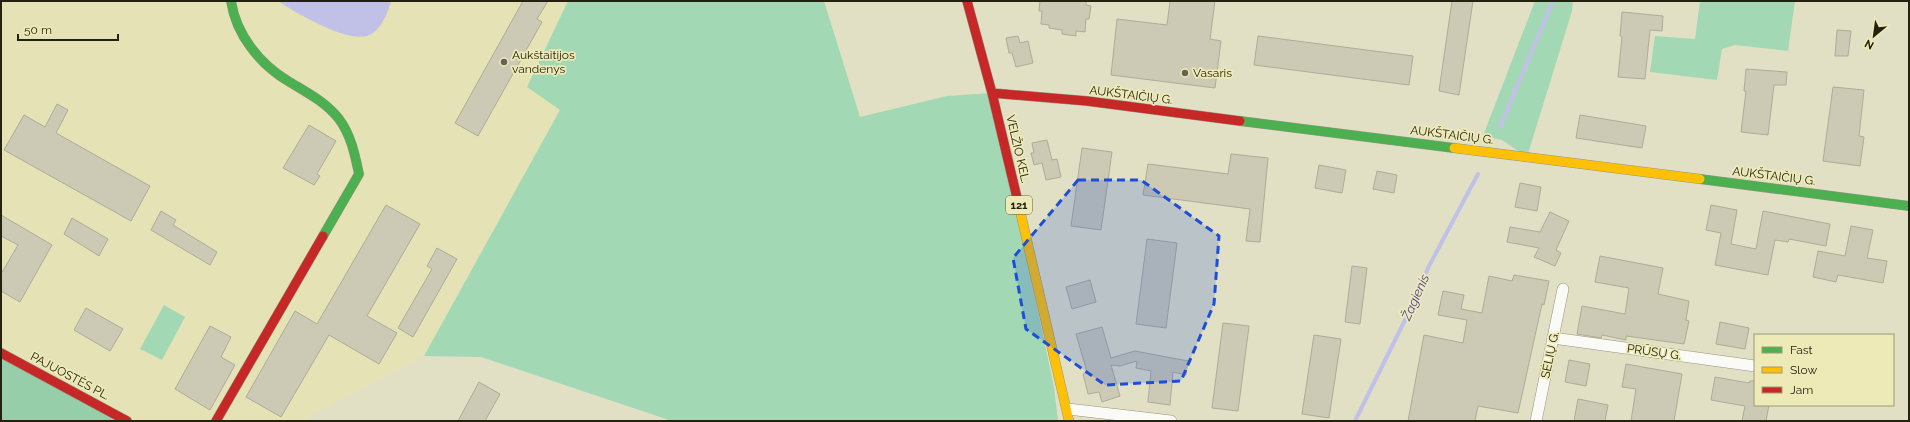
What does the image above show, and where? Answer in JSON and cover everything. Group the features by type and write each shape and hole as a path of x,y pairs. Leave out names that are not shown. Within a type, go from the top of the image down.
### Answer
{"main road":[{"path":"216,421 359,174 350,136 335,114 317,98 271,70 240,29 232,11 231,1"},
{"name":"VELŽIO KEL.","path":"967,1 992,93 1068,409 1069,421"},
{"name":"AUKŠTAIČIŲ G.","path":"992,93 1031,95 1101,103 1909,206"},
{"name":"PAJUOSTĖS PL.","path":"1,353 127,421"}],"street":[{"name":"SĖLIŲ G.","path":"1536,421 1563,290"},
{"name":"PRŪSŲ G.","path":"1553,338 1754,366"},
{"path":"1068,409 1171,421"}],"highlighted area":[{"path":"1078,180 1141,180 1219,236 1214,304 1181,381 1105,385 1026,329 1013,258"}],"shaded area":[{"path":"1,1 568,1 527,86 560,110 424,356 310,416 308,421 127,421 1,353"}],"green space":[{"path":"568,1 824,1 860,117 947,96 992,93 1054,387 1058,421 672,421 481,357 424,356 560,110 527,87"},
{"path":"1535,1 1573,1 1572,11 1527,157 1502,140 1483,136"},
{"path":"1700,1 1795,1 1788,51 1735,45 1722,49 1717,80 1650,72 1655,36 1695,39"},
{"path":"164,305 185,317 162,360 140,349"},
{"path":"1,353 127,421 1,421"}],"water":[{"path":"278,1 391,1 386,16 376,31 367,36 358,37 334,31 308,19"}],"building":[{"name":"Aukštaitijos vandenys","path":"523,1 548,1 537,19 542,22 478,136 455,123"},
{"path":"1040,1 1086,1 1086,5 1091,6 1089,19 1086,19 1085,32 1076,31 1076,36 1062,34 1062,30 1049,28 1049,25 1041,24 1042,11 1039,11"},
{"path":"1170,1 1215,1 1210,39 1221,41 1215,88 1111,75 1117,19 1167,25"},
{"path":"1452,1 1473,1 1459,95 1439,91"},
{"path":"1622,12 1663,16 1662,31 1650,30 1645,79 1618,77 1622,37 1620,36"},
{"path":"1837,30 1851,31 1848,56 1835,56"},
{"path":"1018,36 1020,43 1028,41 1033,63 1016,67 1012,53 1009,53 1006,38"},
{"path":"1258,36 1413,56 1409,85 1254,65"},
{"path":"1746,69 1787,72 1786,85 1774,85 1768,135 1741,132 1746,91 1744,91"},
{"path":"1833,87 1864,90 1859,136 1864,137 1860,166 1823,161"},
{"path":"57,104 68,110 56,133 150,186 131,221 4,150 24,115 45,127"},
{"path":"1580,115 1646,126 1642,148 1576,138"},
{"path":"309,125 336,141 317,174 320,176 314,185 283,168"},
{"path":"1047,140 1052,160 1057,159 1061,177 1046,180 1042,163 1034,165 1031,153 1034,153 1032,143"},
{"path":"1082,148 1112,152 1101,230 1071,226"},
{"path":"1231,154 1268,158 1260,242 1246,241 1250,209 1143,195 1148,164 1228,174"},
{"path":"1319,165 1346,170 1342,193 1315,188"},
{"path":"1377,171 1397,175 1394,193 1373,189"},
{"path":"1520,183 1541,187 1537,211 1515,207"},
{"path":"386,205 420,224 367,316 397,333 379,364 329,335 281,417 246,397 295,311 317,324"},
{"path":"1711,205 1737,210 1731,244 1756,249 1763,211 1830,224 1826,246 1789,239 1788,242 1775,240 1768,275 1715,265 1721,233 1706,230"},
{"path":"161,211 176,220 173,225 217,252 210,265 151,230"},
{"path":"1550,212 1569,221 1556,250 1561,253 1555,266 1534,257 1539,248 1507,242 1510,227 1540,232"},
{"path":"1,215 52,245 20,302 1,291 1,274 18,245 1,236"},
{"path":"72,218 108,239 99,256 64,234"},
{"path":"1851,226 1873,230 1867,258 1887,261 1883,283 1838,275 1836,282 1813,277 1818,251 1845,256"},
{"path":"1147,239 1177,243 1166,328 1136,324"},
{"path":"437,248 457,259 413,337 398,328 432,269 427,266"},
{"path":"1600,256 1663,268 1658,294 1689,301 1686,320 1689,321 1684,344 1626,336 1626,340 1602,335 1601,338 1577,334 1582,306 1625,314 1629,288 1595,282"},
{"path":"1352,266 1367,268 1360,324 1345,322"},
{"path":"1514,275 1549,281 1544,305 1542,304 1518,413 1478,406 1475,421 1408,421 1424,335 1463,343 1467,320 1438,315 1443,291 1464,295 1461,309 1482,313 1489,276 1512,281"},
{"path":"1090,280 1096,302 1072,309 1066,287"},
{"path":"86,308 123,329 110,351 74,330"},
{"path":"1720,322 1749,328 1745,349 1716,344"},
{"path":"1223,323 1249,326 1238,411 1212,408"},
{"path":"210,326 231,337 221,357 235,365 210,410 175,389"},
{"path":"1102,327 1111,358 1135,351 1188,361 1186,375 1173,372 1170,405 1148,402 1151,371 1136,368 1137,361 1120,366 1111,365 1120,396 1102,402 1099,392 1088,394 1083,374 1087,372 1076,334"},
{"path":"1314,335 1341,339 1329,418 1302,414"},
{"path":"1569,360 1590,364 1586,386 1565,382"},
{"path":"1626,364 1682,374 1674,421 1631,421 1636,389 1622,387"},
{"path":"1715,377 1749,383 1750,381 1754,381 1754,406 1769,406 1766,421 1742,421 1745,406 1711,400"},
{"path":"479,382 500,394 485,421 458,421"},
{"path":"1578,399 1608,405 1605,421 1574,421"}],"waterway":[{"name":"Žagienis","path":"1500,127 1553,1"},
{"name":"Žagienis","path":"1355,421 1409,312 1429,266 1478,174"}],"traffic: fast":[{"path":"231,1 238,25 244,37 259,57 278,74 328,107 339,119 350,138 359,174 323,236"},
{"path":"1240,121 1454,148"},
{"path":"1700,179 1909,206"}],"traffic: slow":[{"path":"1454,148 1700,179"},
{"path":"1018,202 1069,421"}],"traffic: jam":[{"path":"967,1 992,93 1018,202"},
{"path":"992,93 1087,101 1240,121"},
{"path":"216,421 323,236"},
{"path":"1,353 127,421"}],"place":[{"name":"Aukštaitijos vandenys","path":"504,62"},
{"name":"Vasaris","path":"1185,73"}]}
